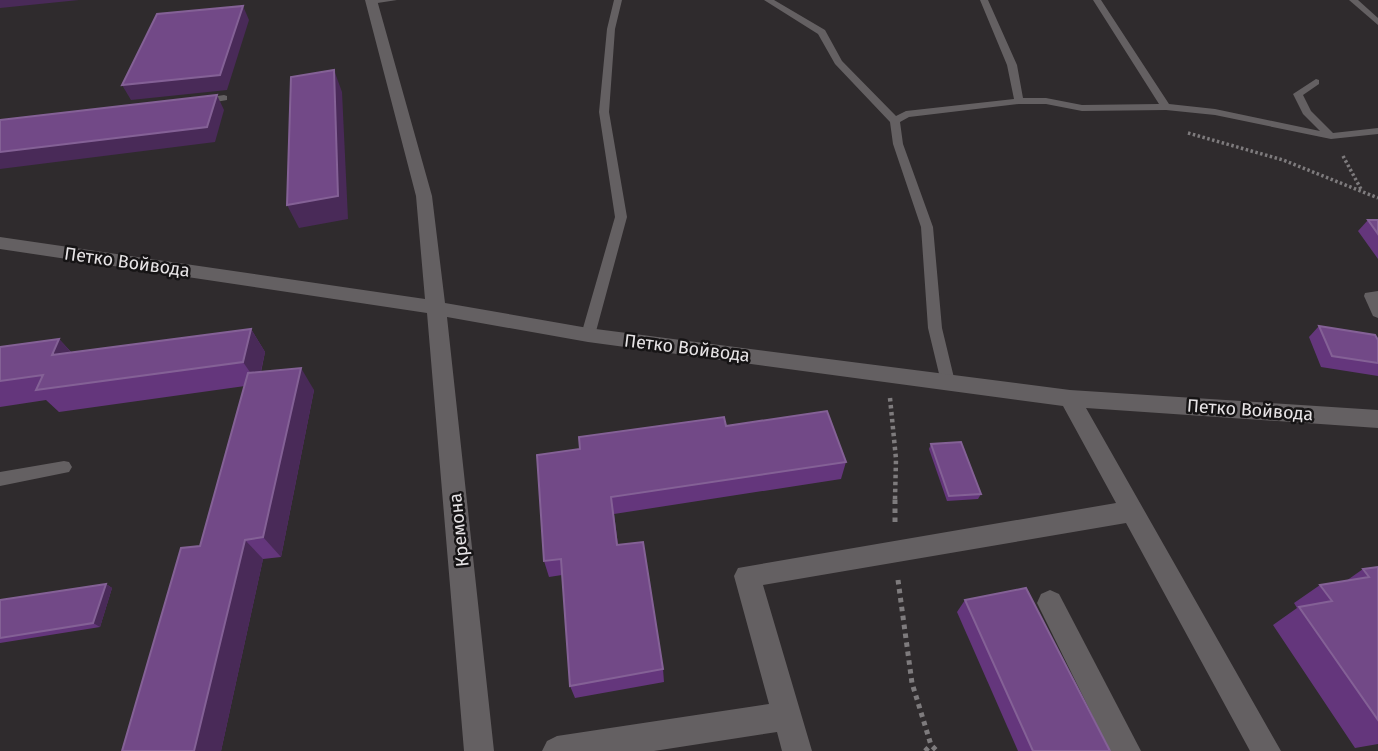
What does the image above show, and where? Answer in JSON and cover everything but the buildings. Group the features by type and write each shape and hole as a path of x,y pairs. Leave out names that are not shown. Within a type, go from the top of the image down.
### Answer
{"street":[{"name":"Кремона","path":"371,1 383,37 424,196 479,751"},
{"name":"Петко Войвода","path":"0,243 437,308 588,335 1070,398 1378,419"},
{"path":"1070,398 1266,751"},
{"path":"797,751 747,576 1132,511"},
{"path":"1050,603 1125,751"},
{"path":"557,751 788,716"}],"lane":[{"path":"371,1 393,0"},
{"path":"588,335 621,217 604,112 611,29 618,0"},
{"path":"768,0 822,32 838,62 895,121 898,144 927,227 935,328 948,382"},
{"path":"984,0 1012,65 1019,101"},
{"path":"1097,0 1166,107"},
{"path":"1353,0 1378,22"},
{"path":"1316,82 1298,94 1307,112 1331,136"},
{"path":"184,103 224,99"},
{"path":"895,121 906,114 1019,101 1046,101 1082,108 1166,107 1215,112 1331,136 1378,131"},
{"path":"1378,295 1370,296 1378,313"},
{"path":"0,479 64,467"}],"path":[{"path":"1188,133 1283,160 1378,198"},
{"path":"1331,136 1363,192"}]}
